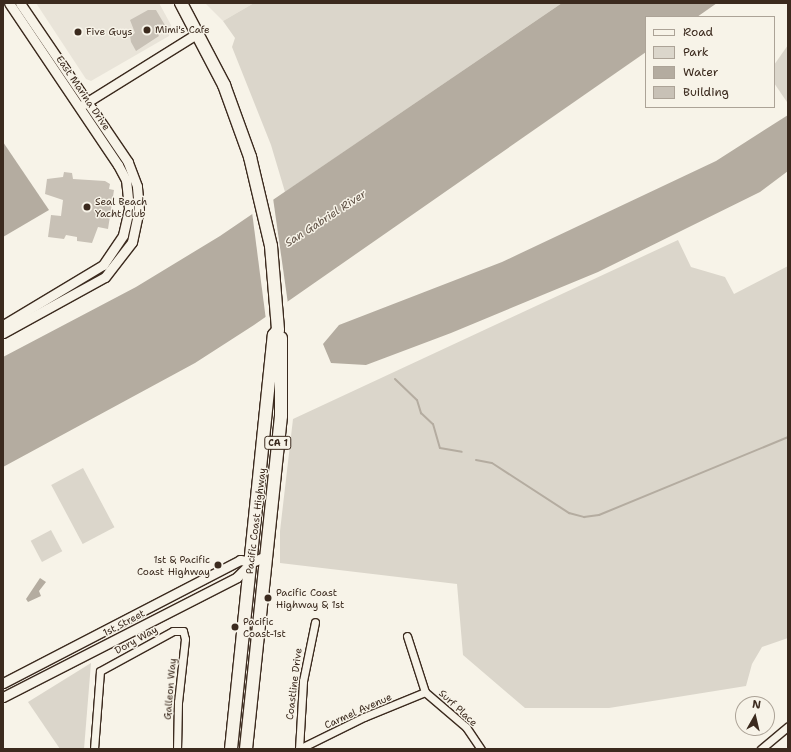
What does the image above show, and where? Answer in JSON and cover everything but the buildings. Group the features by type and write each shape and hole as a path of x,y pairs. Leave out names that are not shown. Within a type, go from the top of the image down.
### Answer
{"highway":[{"name":"CA 1","path":"181,3 198,33 237,117 260,192 270,246 278,329"},
{"name":"Pacific Coast Highway","path":"231,749 252,562 274,335 278,329 281,335 281,416 246,749"}],"main road":[{"name":"East Marina Drive","path":"9,3 118,165 134,199"},
{"name":"East Marina Drive","path":"20,3 128,162 134,199"},
{"path":"79,107 198,33"},
{"path":"3,325 103,265 123,235 134,199"},
{"path":"3,333 83,291 112,270 132,242 138,220 134,199"},
{"name":"1st Street","path":"3,697 237,577 252,562 266,556"},
{"name":"1st Street","path":"3,683 240,560 252,562"}],"street":[{"name":"Coastline Drive","path":"299,749 303,681 315,622"},
{"name":"Dory Way","path":"94,749 100,671 173,631 182,631"},
{"name":"Galleon Way","path":"177,749 178,702 185,639 182,631"},
{"name":"Surf Place","path":"407,636 425,692 466,727 481,749"},
{"name":"Carmel Avenue","path":"299,749 364,717 425,692"},
{"path":"761,749 788,726"}],"shaded area":[{"path":"36,3 159,3 171,25 169,36 91,81 86,79"},
{"path":"205,3 254,3 223,21"}],"green space":[{"path":"254,3 562,3 285,192 271,145 232,47 235,38 223,21"},
{"path":"788,45 788,102 775,84 775,64"},
{"path":"678,240 691,267 725,277 734,294 788,266 788,638 762,647 752,664 746,686 609,708 525,708 463,655 457,584 280,563 280,531 293,419"},
{"path":"83,468 114,527 83,544 51,485"},
{"path":"51,530 62,551 42,562 31,541"},
{"path":"91,663 84,749 60,749 28,702"}],"water":[{"name":"San Gabriel River","path":"562,3 717,3 698,16 645,16 645,53 254,325 195,363 3,467 3,357 136,287 220,236"},
{"path":"788,115 788,171 760,192 598,272 451,333 366,365 331,363 323,344 339,325 502,262 716,161"},
{"path":"3,142 49,210 3,237"},
{"path":"40,578 46,582 39,591 41,596 28,602 26,599"}],"pier":[{"path":"273,198 288,304 266,320 252,212"}],"waterway":[{"path":"395,379 417,400 421,413 433,424 440,448 462,452"},
{"path":"476,460 492,463 569,513 584,517 599,515 788,437"}],"place":[{"name":"Mimi's Cafe","path":"147,30"},
{"name":"Five Guys","path":"78,32"},
{"name":"Seal Beach Yacht Club","path":"87,207"},
{"name":"1st & Pacific Coast Highway","path":"218,565"},
{"name":"Pacific Coast Highway & 1st","path":"268,598"},
{"name":"Pacific Coast-1st","path":"235,627"}]}
